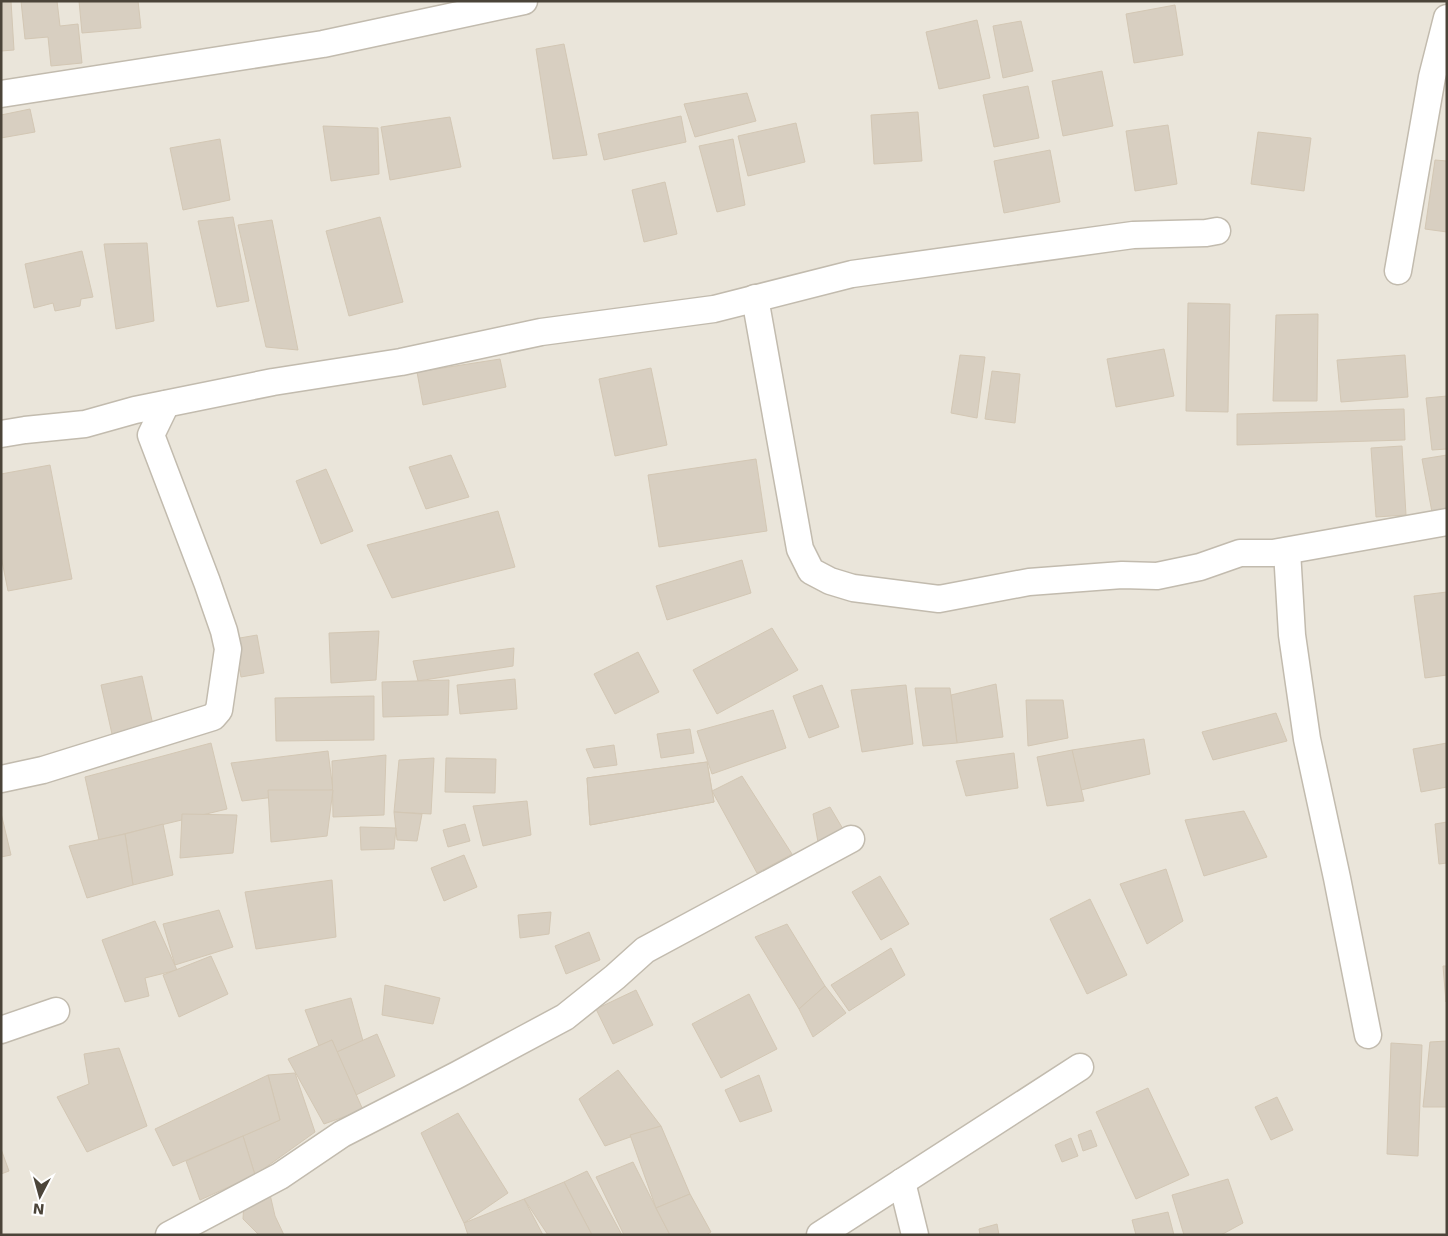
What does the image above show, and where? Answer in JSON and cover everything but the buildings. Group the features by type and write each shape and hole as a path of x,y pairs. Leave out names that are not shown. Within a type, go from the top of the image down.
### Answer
{"street":[{"path":"1,94 322,44 524,1"},
{"path":"1398,271 1432,77 1447,18"},
{"path":"1,434 85,424 112,416 273,382 401,362 540,332 714,309 852,274 1133,236 1217,231"},
{"path":"755,298 800,549 812,571 830,581 852,588 939,599 1029,582 1113,576 1158,576 1200,567 1240,554 1287,551 1447,522"},
{"path":"151,436 166,404"},
{"path":"1,779 44,770 204,720 213,717 219,710 228,649 208,582 151,436 112,416"},
{"path":"1287,551 1292,635 1307,739 1368,1035"},
{"path":"169,1235 280,1176 342,1134 465,1071 565,1016 615,977 645,950 851,838"},
{"path":"1,1030 56,1011"},
{"path":"820,1235 1080,1067"},
{"path":"902,1182 915,1235"}],"shaded area":[{"path":"1,1 1447,1 1447,1235 1,1235"}]}
